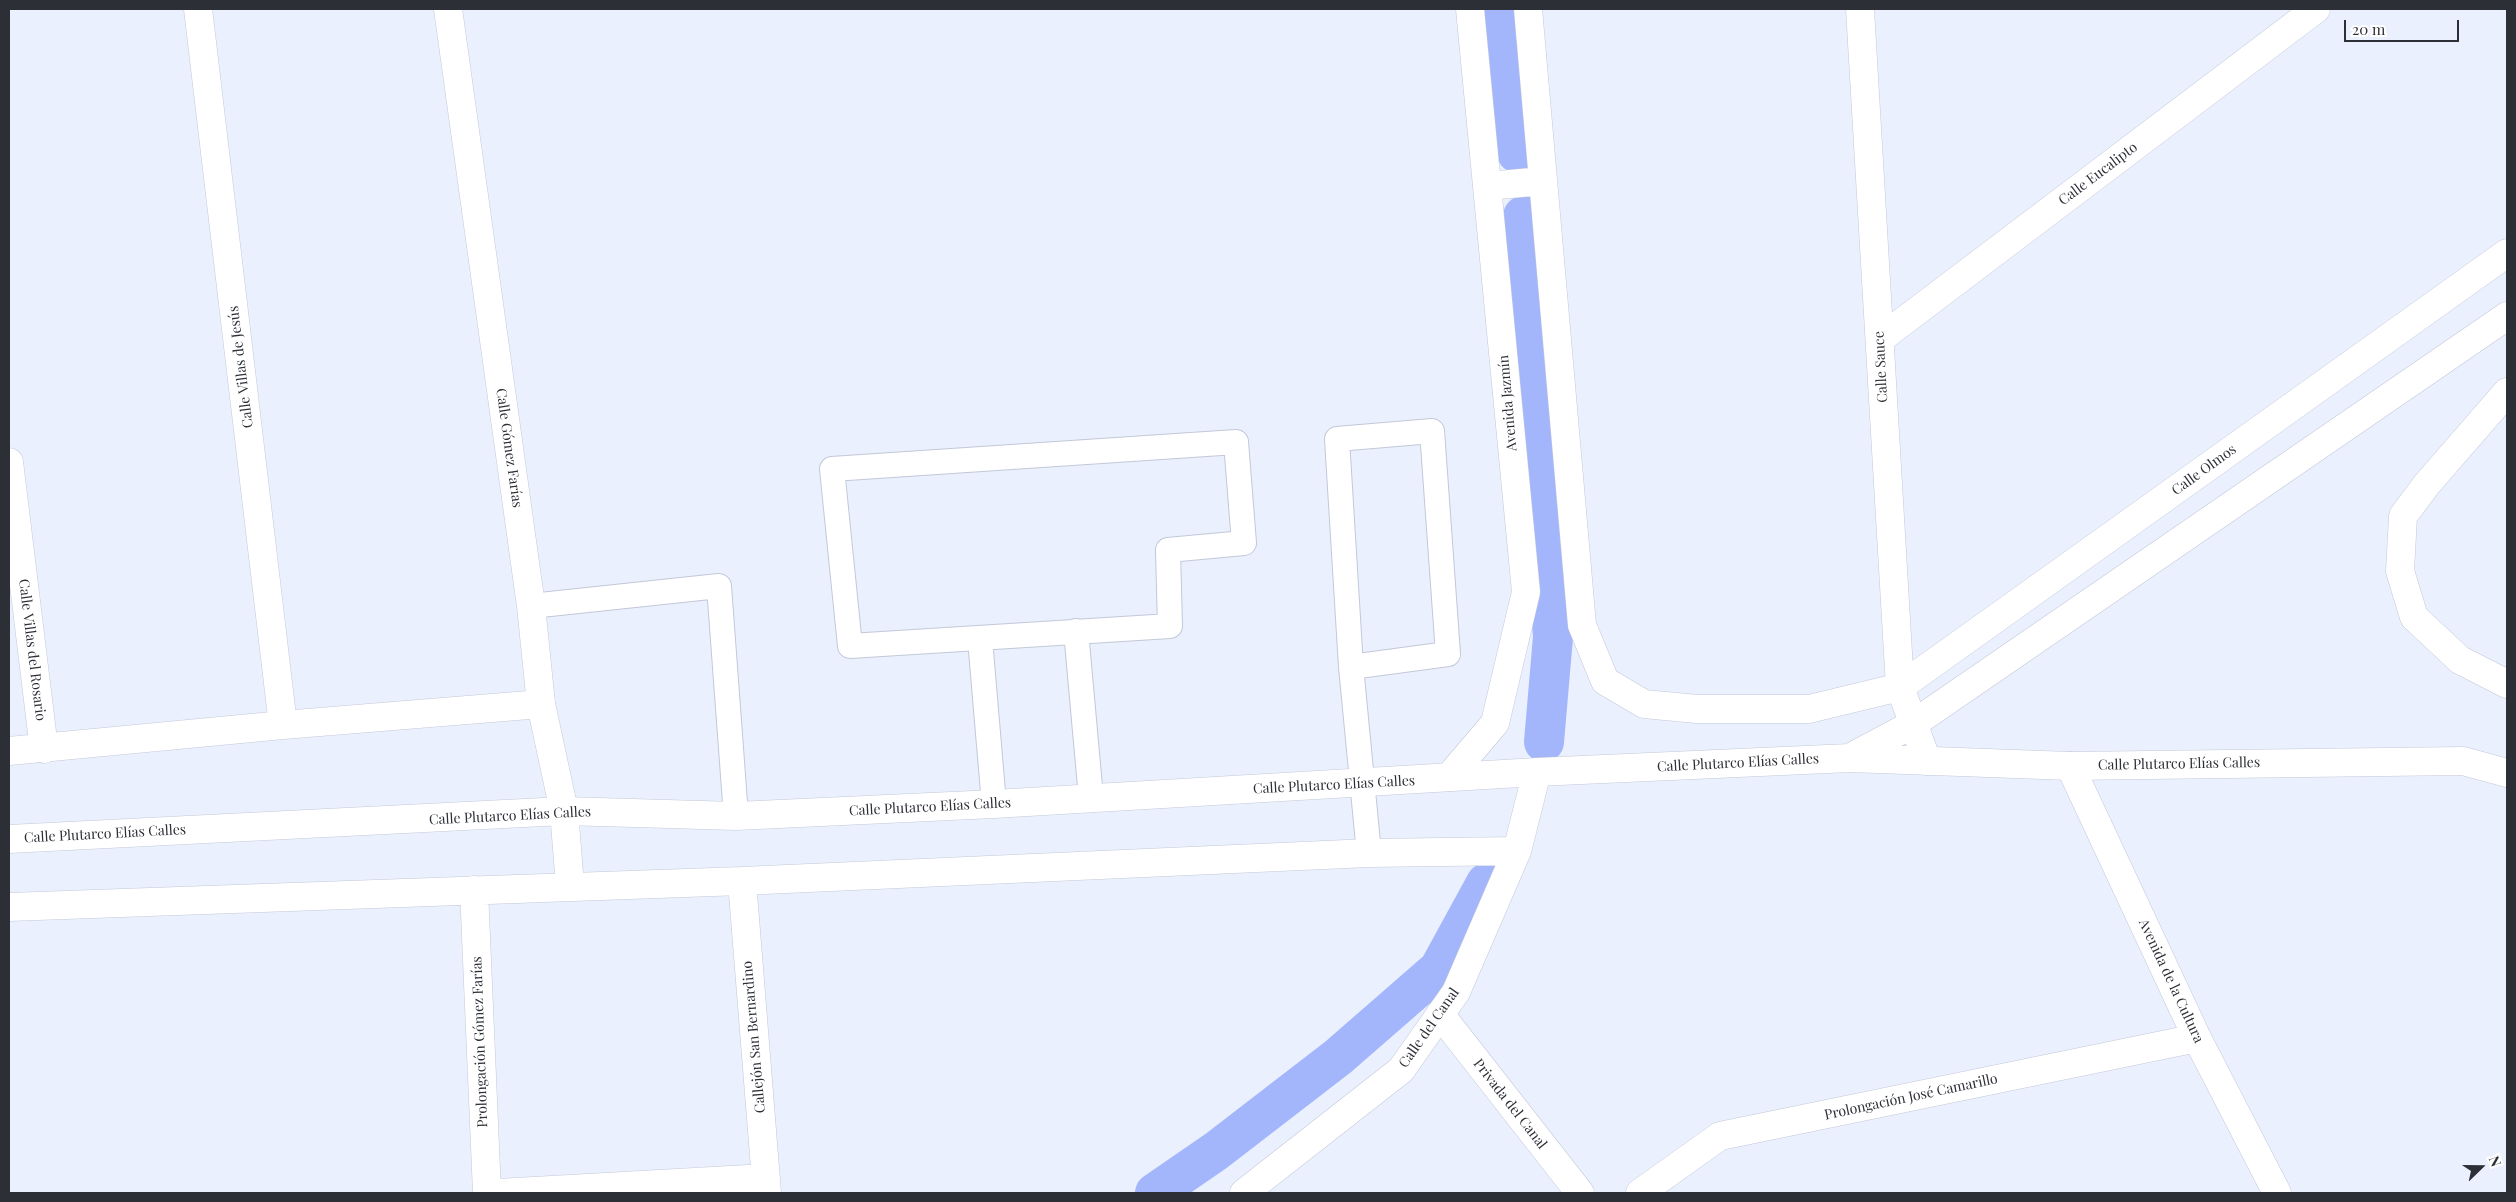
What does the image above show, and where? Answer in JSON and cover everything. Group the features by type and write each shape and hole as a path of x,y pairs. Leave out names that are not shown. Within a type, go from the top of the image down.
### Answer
{"street":[{"name":"Calle Villas de Jesús","path":"198,9 283,725"},
{"name":"Calle Gómez Farías","path":"448,9 531,606 541,704 564,811 570,886"},
{"name":"Avenida Jazmín","path":"1449,777 1495,724 1526,592 1470,9"},
{"path":"1528,9 1582,625 1605,681 1644,704 1697,709 1809,709 1900,687"},
{"name":"Calle Sauce","path":"1860,9 1900,687 1927,761"},
{"name":"Calle Eucalipto","path":"1880,339 2316,9"},
{"path":"1488,186 1542,182"},
{"name":"Calle Olmos","path":"1900,687 2507,253"},
{"path":"1913,724 2507,316"},
{"path":"2507,392 2403,516 2400,571 2414,618 2460,660 2507,684"},
{"name":"Calle Villas del Rosario","path":"9,462 44,749"},
{"path":"9,751 283,725 541,704"},
{"name":"Calle Plutarco Elías Calles","path":"1850,758 1913,724"},
{"path":"2463,760 2507,757"},
{"name":"Calle Plutarco Elías Calles","path":"9,839 564,811 736,816 1361,784 1537,772 1850,758 2070,766 2463,760 2507,773"},
{"name":"Avenida de la Cultura","path":"2070,766 2197,1038 2277,1193"},
{"name":"Calle del Canal","path":"1244,1193 1400,1070 1456,992 1517,851 1537,772"},
{"path":"9,907 742,881 1368,853 1517,851"},
{"name":"Callejón San Bernardino","path":"742,881 766,1185"},
{"name":"Prolongación Gómez Farías","path":"474,890 487,1193"},
{"name":"Privada del Canal","path":"1440,1014 1580,1193"},
{"name":"Prolongación José Camarillo","path":"1640,1193 1720,1136 2197,1038"},
{"path":"498,1193 766,1185"}],"lane":[{"path":"1351,668 1448,654 1432,431 1337,438 1351,668 1368,853"},
{"path":"1236,442 1244,543 1168,550 1170,626 1076,631 980,640 850,646 832,468 1236,442"},
{"path":"531,606 719,586 736,816"},
{"path":"1076,631 1090,798"},
{"path":"980,640 994,804"}],"waterway":[{"path":"1502,9 1517,153"},
{"path":"1523,216 1553,637 1544,742"},
{"path":"1155,1193 1216,1151 1338,1057 1439,969 1486,883"}]}
